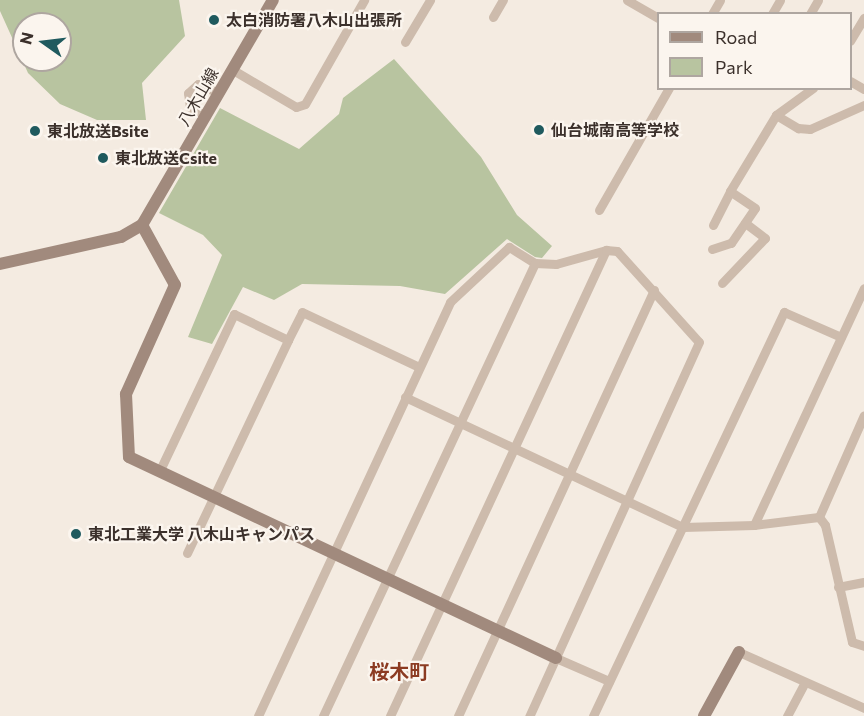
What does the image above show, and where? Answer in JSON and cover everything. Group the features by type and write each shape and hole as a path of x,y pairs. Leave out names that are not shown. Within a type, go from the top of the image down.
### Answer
{"street":[{"name":"八木山線","path":"142,225 273,0"},
{"path":"233,70 296,107 305,104 364,0"},
{"path":"405,42 430,0"},
{"path":"493,16 503,0"},
{"path":"627,0 657,17"},
{"path":"852,37 864,18"},
{"path":"206,116 190,107 188,93 198,84 219,93"},
{"path":"599,210 668,90"},
{"path":"713,225 730,191 776,115 810,90"},
{"path":"776,115 810,129 864,105"},
{"path":"712,249 731,243 755,208 730,191"},
{"path":"722,283 765,238 745,223"},
{"path":"0,264 121,237 142,225 175,285 126,394 127,450 134,460 609,681"},
{"path":"258,716 450,302 509,247 535,263 556,264 606,250 617,251 699,342 530,716"},
{"path":"390,716 606,250"},
{"path":"323,716 535,263"},
{"path":"754,525 864,288"},
{"path":"458,716 568,472 654,290"},
{"path":"187,553 302,312 419,367"},
{"path":"593,716 784,312 841,337"},
{"path":"159,472 234,314 288,340"},
{"path":"405,397 683,527 754,525 819,517"},
{"path":"819,517 864,415"},
{"path":"819,517 825,525 852,642 864,646"},
{"path":"838,587 864,582"},
{"path":"704,716 739,652 864,709 861,716"},
{"path":"787,716 805,682"}],"green space":[{"path":"0,0 179,0 185,36 142,83 146,120 97,120 60,104 28,73 72,72 72,12 12,12 12,38 0,11"},
{"path":"394,59 481,157 517,215 552,246 542,258 535,257 507,239 445,294 400,286 302,284 274,300 243,287 212,344 188,337 222,255 203,235 159,213 220,108 299,149 339,114 343,98"}],"place":[{"name":"太白消防署八木山出張所","path":"214,20"},
{"name":"仙台城南高等学校","path":"539,130"},
{"name":"東北放送Bsite","path":"35,131"},
{"name":"東北放送Csite","path":"103,158"},
{"name":"東北工業大学 八木山キャンパス","path":"76,534"}],"district":[{"name":"桜木町","path":"399,671"}]}
